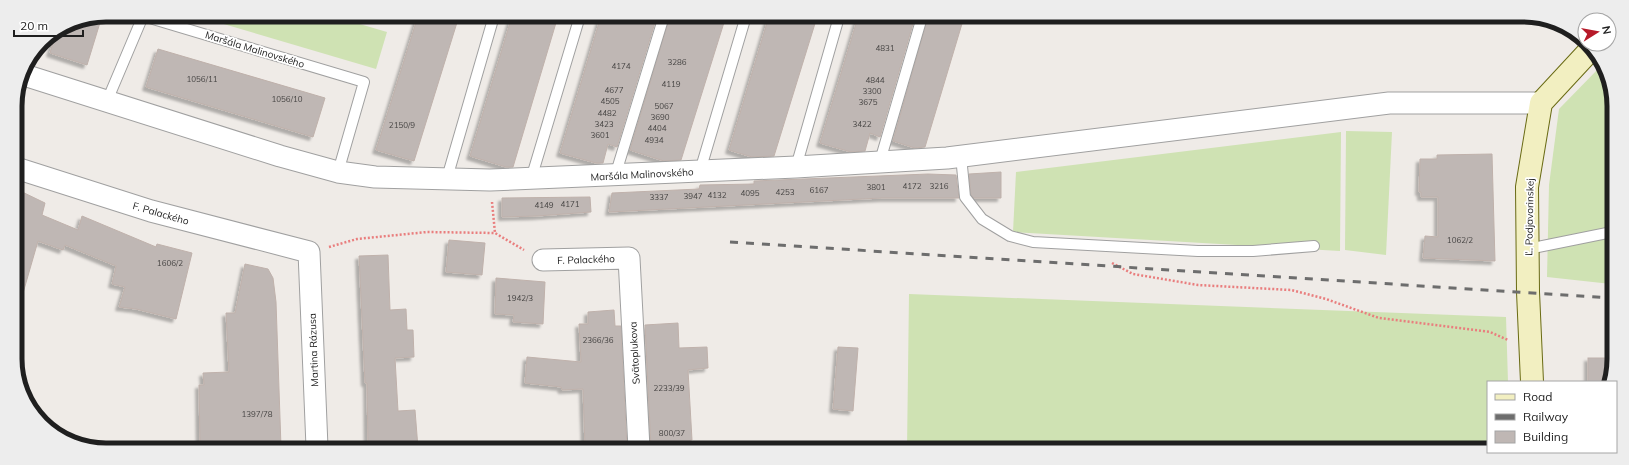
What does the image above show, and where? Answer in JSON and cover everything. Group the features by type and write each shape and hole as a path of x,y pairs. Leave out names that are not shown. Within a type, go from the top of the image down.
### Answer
{"street":[{"path":"1541,103 1588,53"},
{"name":"Maršála Malinovského","path":"27,76 280,156 338,172 375,177 490,180 700,172 954,157 1389,103 1541,103"},
{"name":"Ľ. Podjavorinskej","path":"1532,381 1528,249 1528,187 1541,103"},
{"name":"F. Palackého","path":"22,170 151,211 309,252"},
{"name":"Martina Rázusa","path":"309,252 317,443"},
{"name":"F. Palackého","path":"543,260 629,258"},
{"name":"Svätoplukova","path":"629,258 639,443"}],"lane":[{"name":"Maršála Malinovského","path":"107,101 140,22"},
{"name":"Maršála Malinovského","path":"163,22 364,82 338,172"},
{"path":"447,178 492,22"},
{"path":"531,179 578,22"},
{"path":"615,176 662,22"},
{"path":"700,172 744,22"},
{"path":"796,167 838,22"},
{"path":"880,162 921,22"},
{"path":"954,157 965,197 982,219 1010,236 1033,242 1198,251 1253,251 1314,246"},
{"path":"1528,249 1607,233"}],"path":[{"path":"490,180 495,233"},
{"path":"309,252 357,239 428,232 495,233 543,260"},
{"path":"1094,246 1115,266 1133,274 1198,285 1291,290 1326,299 1378,318 1490,332 1531,350"}],"green space":[{"path":"217,22 353,22 387,32 376,69"},
{"path":"1598,69 1603,79 1607,101 1607,284 1547,277 1549,185 1559,109"},
{"path":"1346,131 1392,132 1386,255 1345,250"},
{"path":"1341,132 1340,251 1013,232 1016,172"},
{"path":"909,294 1506,317 1508,381 1487,381 1487,443 907,443"}],"building":[{"path":"416,22 457,22 414,161 376,150"},
{"path":"510,22 556,22 513,167 506,167 470,156"},
{"path":"599,22 655,22 617,147 608,144 603,163 596,163 560,153"},
{"path":"668,22 724,22 681,160 664,161 630,150"},
{"path":"767,22 815,22 774,156 752,157 729,150"},
{"path":"856,22 914,22 880,137 870,133 865,151 851,152 820,143"},
{"path":"927,22 962,22 925,147 915,148 893,141"},
{"path":"100,23 87,65 50,53 53,41 59,36 74,28"},
{"path":"158,49 325,98 313,137 146,87"},
{"path":"1492,154 1495,261 1423,258 1425,236 1438,237 1438,197 1421,197 1421,192 1419,192 1420,159 1437,159 1437,155"},
{"path":"1001,172 1001,198 974,198 971,195 969,174"},
{"path":"928,174 956,175 959,198 882,198 609,212 612,193 699,189 700,185 754,184 754,181"},
{"path":"22,192 45,203 42,215 78,230 82,216 156,247 157,244 192,253 176,319 136,309 119,307 125,287 112,284 116,266 65,245 63,250 38,241 22,297"},
{"path":"590,197 591,212 502,217 502,198"},
{"path":"449,240 485,243 482,275 446,272"},
{"path":"388,255 390,310 406,309 407,330 413,330 414,357 395,358 398,411 415,410 418,443 368,443 367,383 365,383 359,256"},
{"path":"245,264 268,269 273,278 276,302 281,443 200,443 199,385 204,385 203,373 229,372 226,313 235,313"},
{"path":"496,278 545,282 543,324 513,322 514,315 495,314"},
{"path":"614,310 615,326 621,326 627,443 585,443 583,389 562,390 561,387 525,383 527,357 581,362 579,324 588,324 588,312"},
{"path":"678,323 679,348 707,347 708,368 688,370 692,440 690,440 690,443 651,443 645,325"},
{"path":"838,347 858,348 853,411 833,409"},
{"path":"1588,358 1607,358 1604,381 1588,381"}],"railway":[{"path":"730,242 1607,298"}]}
